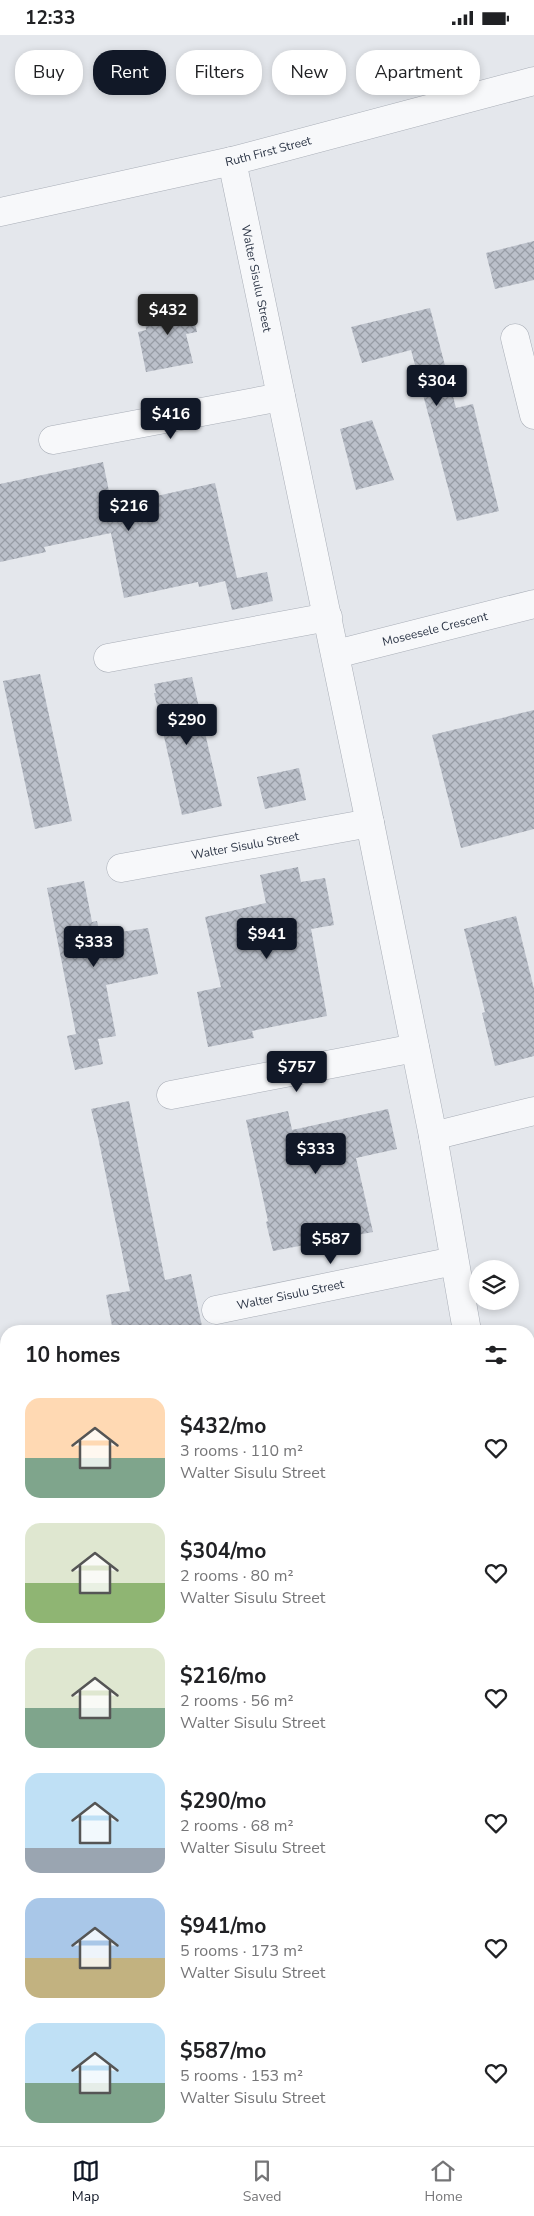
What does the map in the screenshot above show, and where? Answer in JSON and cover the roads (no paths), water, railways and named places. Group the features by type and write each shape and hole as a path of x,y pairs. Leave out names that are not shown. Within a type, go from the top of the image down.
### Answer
{"street":[{"name":"Ruth First Street","path":"0,213 232,161 534,81"},
{"name":"Walter Sisulu Street","path":"232,161 370,823 432,1136 466,1325"},
{"path":"515,338 534,415"},
{"path":"53,440 281,397"},
{"name":"Moseesele Crescent","path":"336,654 534,604"},
{"path":"108,658 328,617"},
{"name":"Walter Sisulu Street","path":"122,868 370,823"},
{"path":"171,1095 415,1049"},
{"path":"432,1136 534,1111"},
{"name":"Walter Sisulu Street","path":"216,1310 454,1261"}]}
